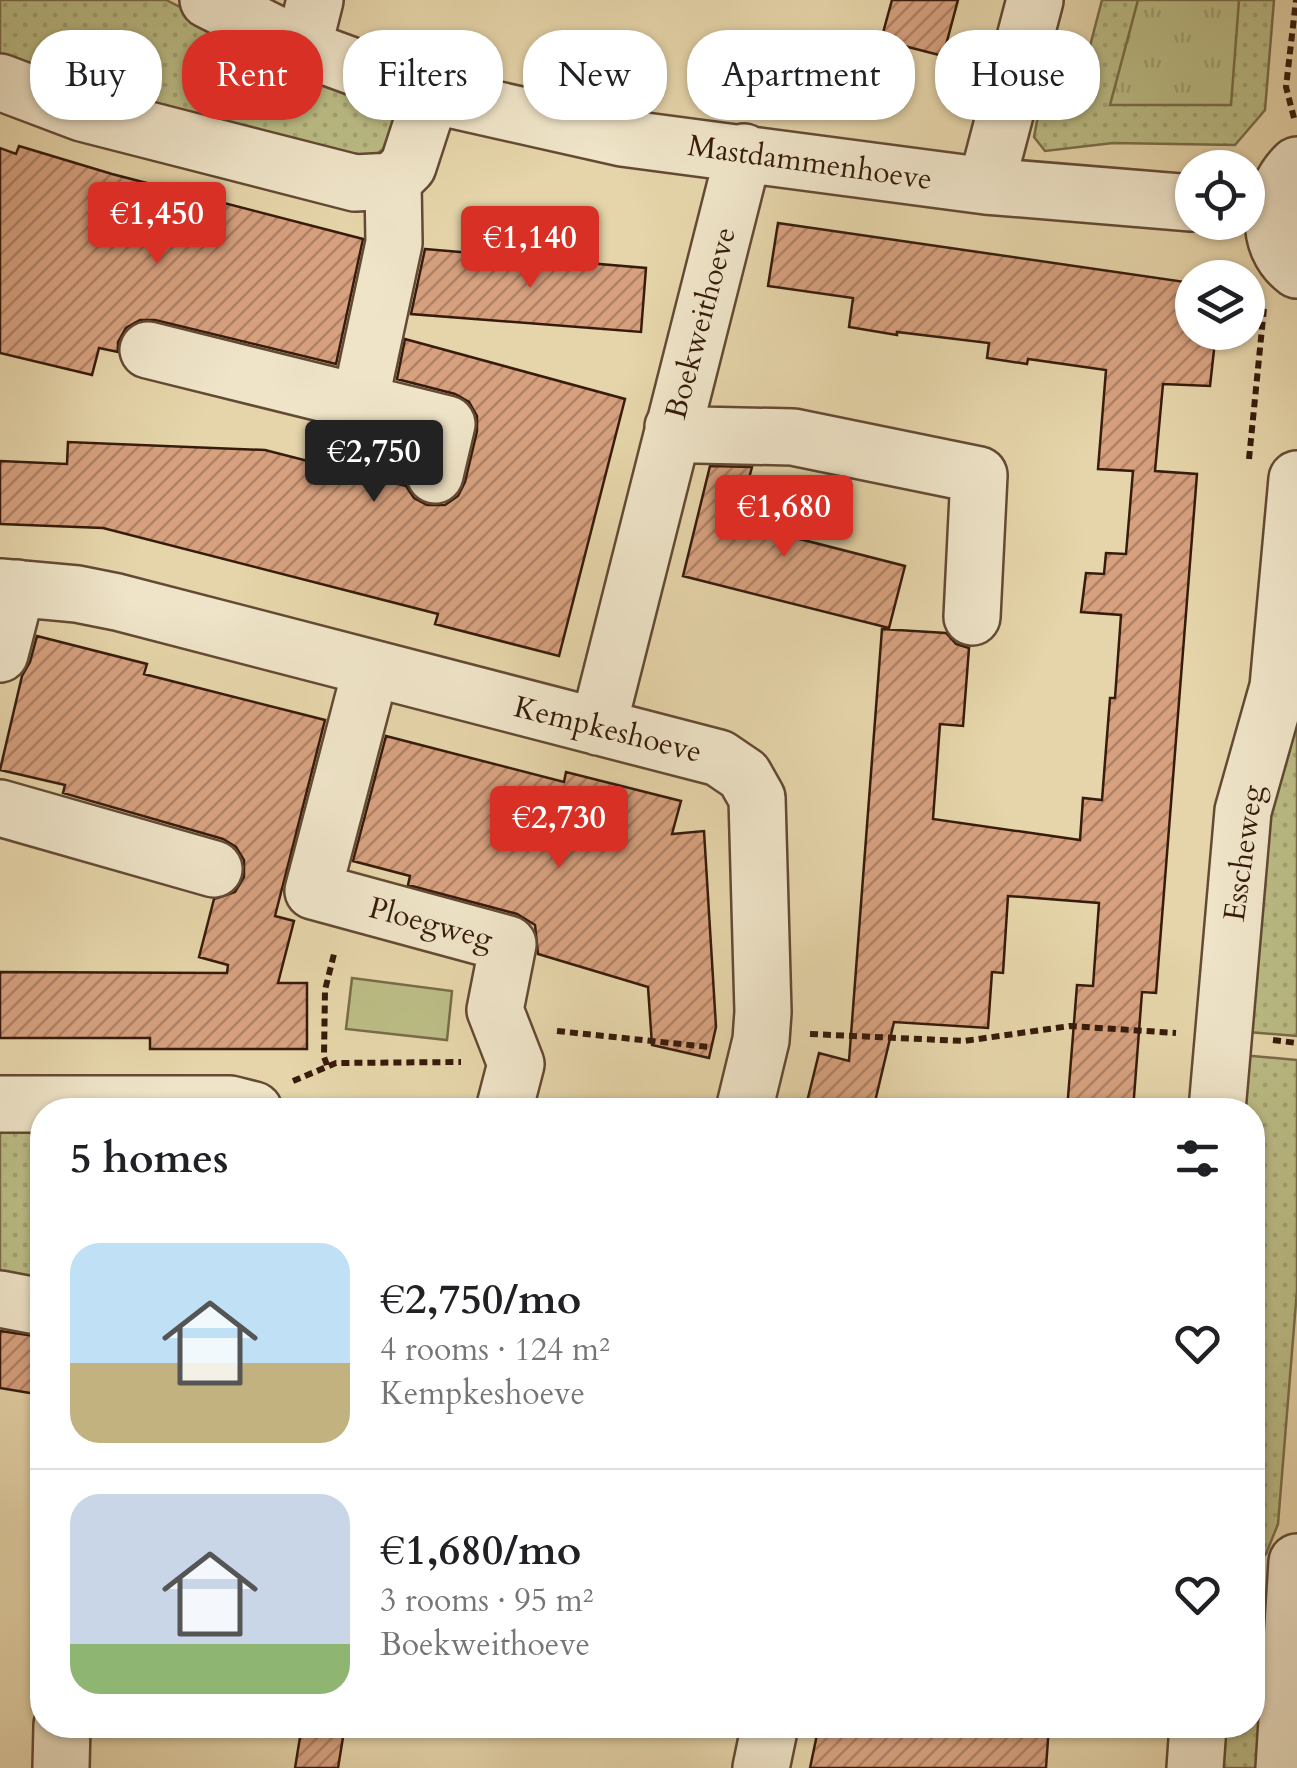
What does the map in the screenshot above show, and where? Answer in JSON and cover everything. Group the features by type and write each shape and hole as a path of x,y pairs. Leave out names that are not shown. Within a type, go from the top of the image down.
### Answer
{"street":[{"name":"Mastdammenhoeve","path":"208,0 309,24 343,44"},
{"path":"986,186 1035,0"},
{"path":"0,82 82,112 355,183 393,181 408,166 423,120"},
{"name":"Mastdammenhoeve","path":"503,111 622,138 986,186 1175,203"},
{"name":"Boekweithoeve","path":"598,726 744,152"},
{"path":"1278,176 1276,239 1297,270"},
{"path":"360,402 394,243 393,181"},
{"path":"148,350 447,424 435,475"},
{"path":"673,427 698,434 792,437 979,475 972,617"},
{"name":"Esscheweg","path":"1218,1098 1243,812 1278,687 1297,479"},
{"name":"Kempkeshoeve","path":"0,654 8,587 117,602 719,758 744,775 756,798 764,1012 747,1098"},
{"path":"331,896 370,669"},
{"path":"0,808 214,868"},
{"name":"Ploegweg","path":"331,896 508,944 495,1010 508,1043"},
{"path":"507,1098 516,1064 508,1043"},
{"path":"0,1104 30,1104"},
{"path":"0,1300 30,1305"},
{"path":"1281,1585 1284,1768"},
{"path":"61,1768 62,1738"},
{"path":"761,1768 767,1738"},
{"path":"1195,1768 1197,1738"}],"path":[{"path":"1278,176 1296,0"},
{"path":"326,1065 325,990 331,896"},
{"path":"270,1098 298,1078 326,1065 464,1062 542,1030 727,1049 796,1034 964,1041 1070,1026 1181,1033"}],"green space":[{"path":"0,0 166,0 226,30 182,30 182,115 162,110 162,30 30,30 30,72 0,61"},
{"path":"1102,0 1274,0 1265,110 1235,145 1113,143 1045,151 1034,137 1037,120 1100,120 1100,30 1094,30"},
{"path":"1138,0 1239,0 1231,105 1110,105"},
{"path":"323,75 343,83 343,120 393,120 396,128 383,149 371,159 203,120 323,120"},
{"path":"1297,580 1297,1036 1236,1031 1252,813 1280,783"},
{"path":"352,978 452,991 447,1040 346,1029"},
{"path":"1230,1054 1297,1060 1297,1290 1278,1524 1265,1555 1265,1098 1239,1098"},
{"path":"0,1122 30,1122 30,1292 0,1287"},
{"path":"1265,1648 1269,1657 1265,1691"},
{"path":"1206,1738 1260,1738 1256,1768 1203,1768"}],"building":[{"path":"892,0 958,0 950,30 935,30 935,54 915,49 915,30 884,30"},
{"path":"19,146 363,239 336,364 155,320 140,320 126,328 118,342 118,352 99,348 92,375 0,353 0,148 16,154"},
{"path":"778,223 1175,281 1175,350 1214,350 1210,386 1163,384 1155,471 1197,474 1156,993 1142,992 1134,1098 1068,1098 1077,985 1093,986 1099,903 1008,896 1003,973 992,972 988,1028 894,1022 876,1098 808,1098 819,1053 849,1061 882,629 946,633 956,644 969,648 963,726 940,724 933,819 1080,840 1083,798 1102,800 1121,615 1081,612 1086,573 1104,574 1106,553 1126,554 1133,471 1098,469 1106,370 1028,359 1027,364 987,358 989,343 849,327 853,298 768,286"},
{"path":"425,249 646,268 641,332 411,314"},
{"path":"405,339 625,399 559,656 435,624 438,614 103,528 0,524 0,461 67,464 68,442 265,450 406,486 414,498 427,505 445,505 458,496 465,482 477,416 469,402 455,394 397,379"},
{"path":"710,466 752,467 737,523 905,566 889,628 683,576"},
{"path":"37,636 147,664 144,674 325,720 275,916 294,921 278,983 307,983 307,1049 150,1049 150,1038 0,1038 0,972 227,973 228,965 199,957 214,899 235,892 244,877 244,860 236,847 223,839 63,793 65,785 0,770 22,676"},
{"path":"386,736 564,782 566,772 681,801 672,834 704,831 716,1027 709,1058 652,1045 648,987 538,954 535,925 517,914 408,885 410,876 353,861"},
{"path":"0,1331 30,1335 30,1393 0,1388"},
{"path":"300,1738 343,1738 338,1768 295,1768"},
{"path":"816,1738 1048,1738 1046,1768 810,1768"}]}
